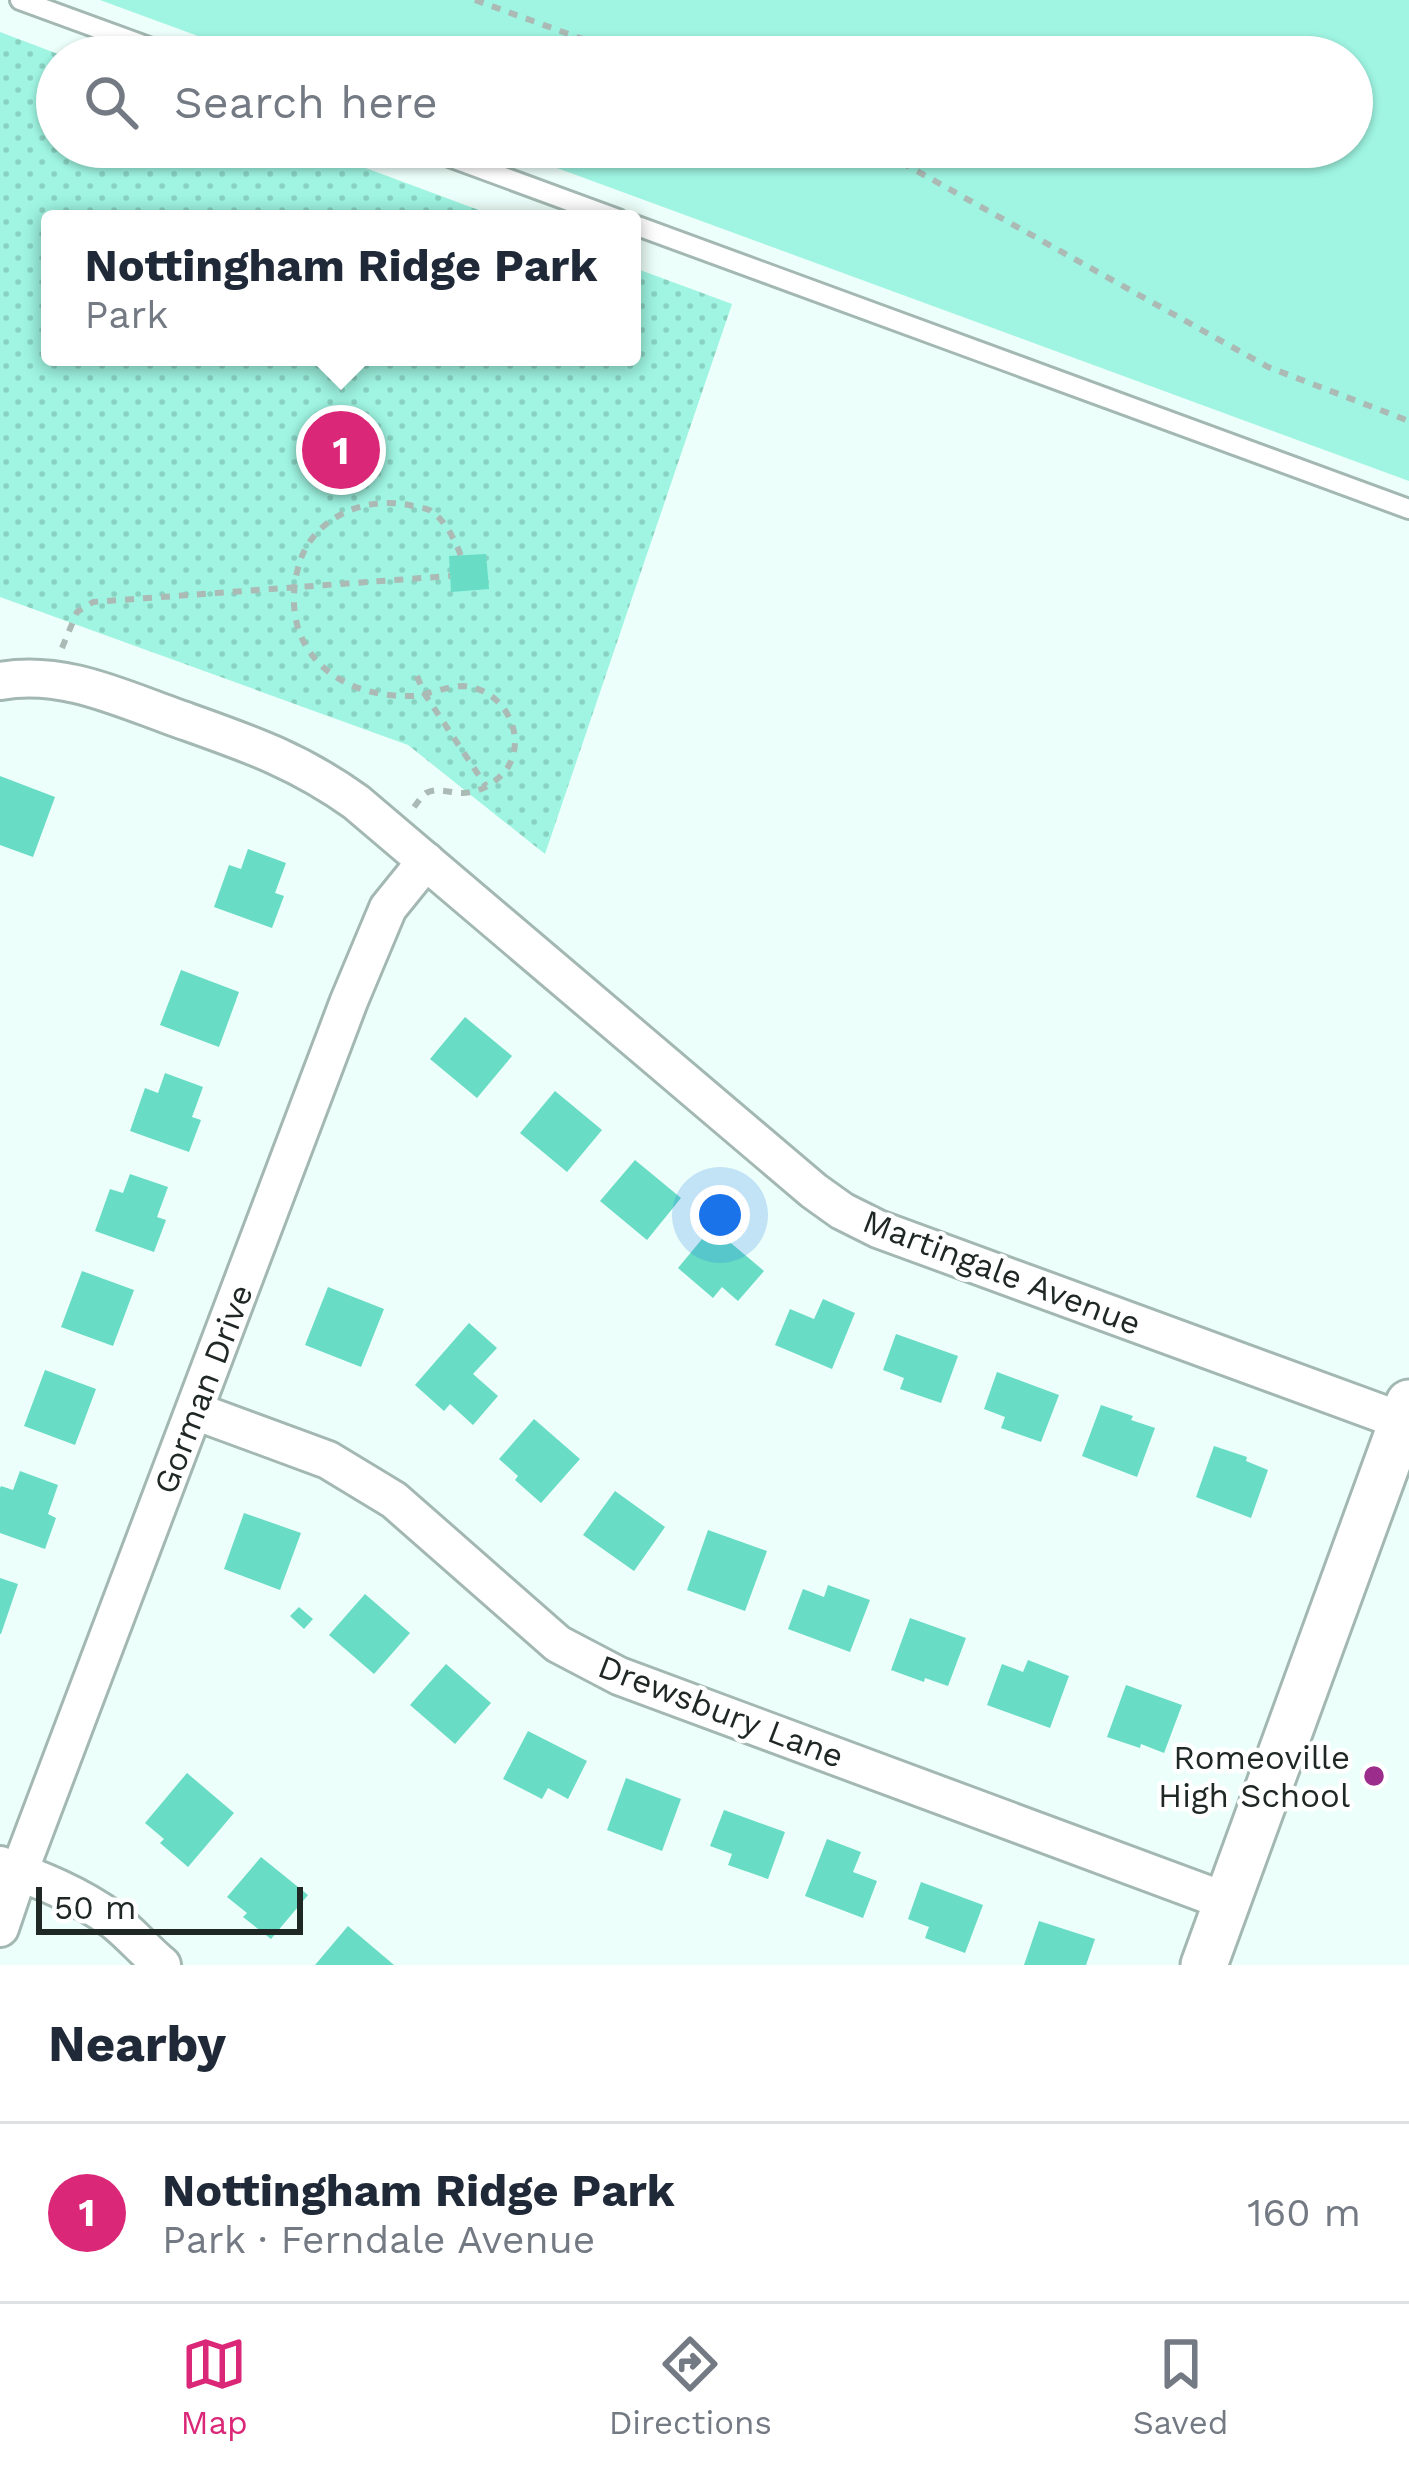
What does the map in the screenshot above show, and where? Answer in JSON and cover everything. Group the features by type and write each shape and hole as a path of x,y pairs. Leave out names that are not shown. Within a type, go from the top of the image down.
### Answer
{"street":[{"name":"Martingale Avenue","path":"0,681 52,679 87,686 282,756 323,778 842,1211 878,1229 1406,1412"},
{"name":"Gorman Drive","path":"0,1928 9,1869 195,1411 349,1001 388,908 426,861"},
{"name":"Drewsbury Lane","path":"195,1411 328,1460 394,1500 558,1644 619,1676 1228,1901"},
{"path":"1204,1965 1406,1412"},
{"path":"9,1869 75,1895 117,1922 162,1965"}],"lane":[{"path":"20,0 119,36"},
{"path":"479,168 594,210"},
{"path":"641,227 1409,509"}],"path":[{"path":"475,0 574,36"},
{"path":"912,168 1268,368 1409,421"},
{"path":"391,832 427,793 461,794 496,781 514,750 509,714 481,690 463,686 415,696 347,686 317,663 297,630 293,587 301,556 323,526 356,506 394,501 430,510 454,538 461,556"},
{"path":"52,679 73,619 93,602 450,576"},
{"path":"417,676 424,694 486,786"}],"green space":[{"path":"100,0 1409,0 1409,481 557,168 1373,168 1373,36 198,36"},
{"path":"0,32 36,46 36,168 366,168 479,210 41,210 41,366 641,366 641,270 732,304 545,854 408,745 0,597"}],"building":[{"path":"486,554 489,589 451,592 449,556"},
{"path":"0,776 55,797 33,857 0,845"},
{"path":"248,849 286,863 275,893 284,896 272,928 214,907 229,865 241,869"},
{"path":"181,970 239,992 219,1047 160,1025"},
{"path":"465,1017 512,1056 477,1098 430,1059"},
{"path":"165,1073 203,1087 192,1117 201,1120 189,1152 130,1131 145,1088 158,1093"},
{"path":"555,1091 602,1130 567,1172 520,1133"},
{"path":"635,1160 681,1198 647,1240 600,1201"},
{"path":"130,1174 168,1187 157,1217 166,1220 154,1252 95,1231 110,1189 123,1193"},
{"path":"712,1227 764,1271 738,1301 722,1287 713,1298 678,1268"},
{"path":"82,1271 134,1290 113,1346 61,1327"},
{"path":"328,1287 384,1309 361,1367 305,1345"},
{"path":"823,1299 855,1313 832,1369 775,1345 790,1309 814,1319"},
{"path":"469,1323 497,1348 473,1374 498,1396 473,1425 450,1404 444,1411 415,1385"},
{"path":"896,1334 958,1356 941,1403 900,1389 904,1378 883,1370"},
{"path":"45,1370 96,1389 75,1445 24,1426"},
{"path":"997,1372 1059,1395 1041,1442 1001,1428 1005,1417 984,1409"},
{"path":"1101,1405 1155,1428 1137,1477 1082,1456"},
{"path":"534,1419 580,1459 541,1503 499,1459"},
{"path":"1214,1446 1268,1470 1251,1518 1196,1497"},
{"path":"20,1471 58,1485 48,1514 56,1518 45,1549 0,1533 0,1488 13,1490"},
{"path":"615,1491 665,1527 634,1571 583,1535"},
{"path":"244,1513 301,1533 280,1590 224,1569"},
{"path":"708,1530 767,1551 745,1611 687,1590"},
{"path":"0,1578 18,1584 1,1634 0,1634"},
{"path":"828,1585 870,1600 850,1652 788,1629 803,1589 824,1597"},
{"path":"365,1594 410,1633 374,1674 329,1635"},
{"path":"299,1607 313,1619 304,1629 290,1616"},
{"path":"910,1618 966,1638 948,1686 891,1670"},
{"path":"1028,1660 1069,1676 1050,1728 987,1705 1002,1664 1023,1672"},
{"path":"446,1664 491,1703 455,1744 410,1705"},
{"path":"1126,1685 1182,1705 1164,1753 1107,1737"},
{"path":"528,1731 587,1761 568,1799 548,1788 542,1799 503,1779"},
{"path":"187,1773 234,1813 188,1867 145,1823"},
{"path":"626,1778 681,1799 662,1851 607,1830"},
{"path":"724,1810 785,1832 768,1879 728,1865 732,1854 710,1846"},
{"path":"827,1839 861,1852 853,1872 877,1881 863,1918 805,1896"},
{"path":"261,1857 308,1895 271,1939 227,1897"},
{"path":"921,1882 983,1905 965,1953 925,1938 929,1927 908,1919"},
{"path":"1039,1921 1095,1939 1086,1965 1024,1965"},
{"path":"348,1926 394,1965 315,1965"}],"place":[{"name":"Nottingham Ridge Park","path":"341,450"},
{"name":"Romeoville High School","path":"1374,1776"}]}
